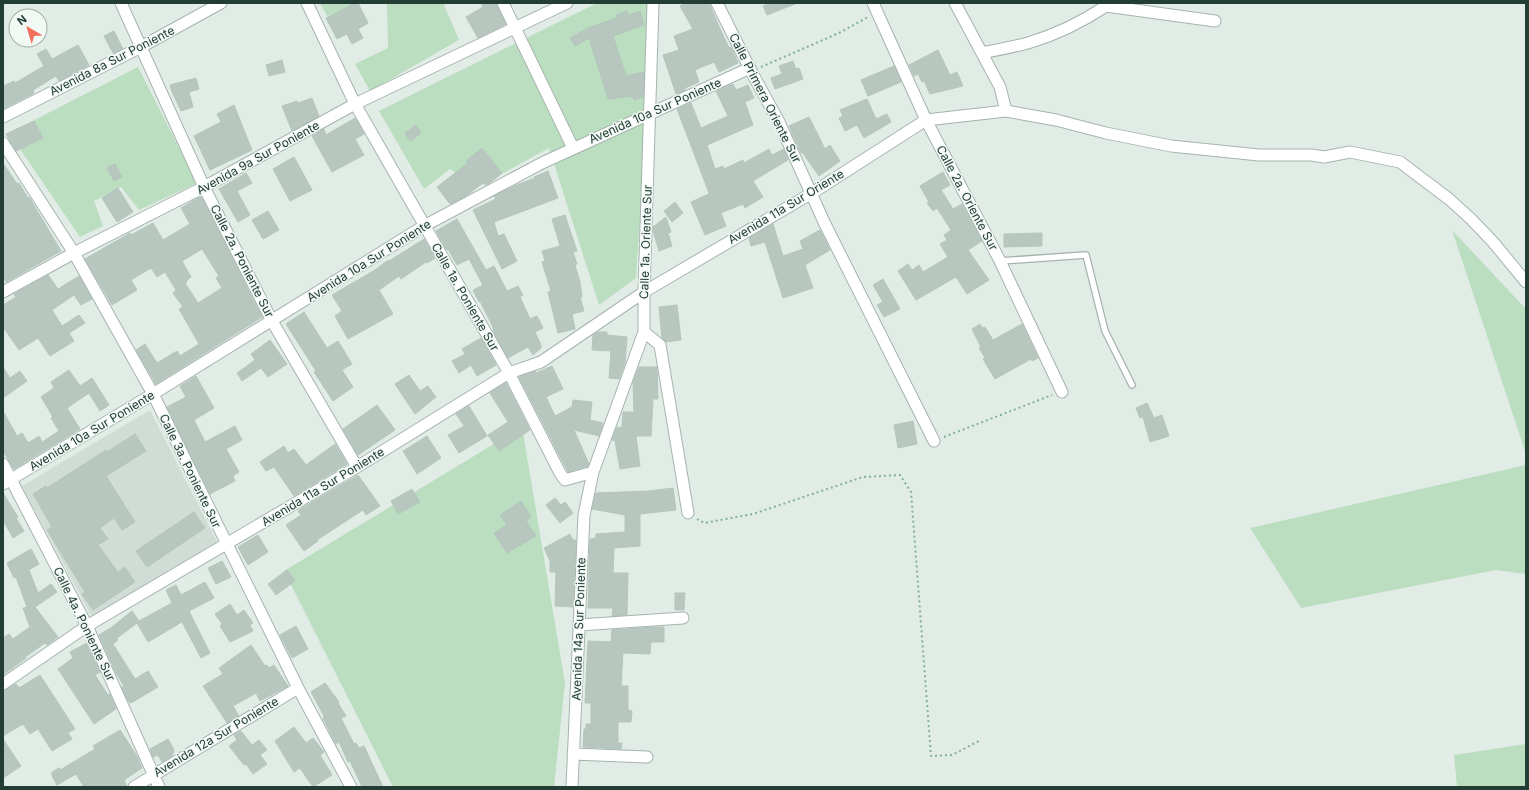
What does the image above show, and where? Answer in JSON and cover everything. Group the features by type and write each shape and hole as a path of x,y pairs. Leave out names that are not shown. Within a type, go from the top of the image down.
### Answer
{"street":[{"name":"Calle 2a. Poniente Sur","path":"121,3 204,187 272,321 357,467"},
{"name":"Avenida 8a Sur Poniente","path":"3,117 141,47 221,3"},
{"name":"Calle 1a. Poniente Sur","path":"307,3 355,104 509,373 565,480 593,472"},
{"path":"503,3 573,148"},
{"name":"Avenida 9a Sur Poniente","path":"3,292 74,253 204,187 355,104 567,3"},
{"name":"Calle 1a. Oriente Sur","path":"593,472 644,332 653,3"},
{"name":"Calle Primera Oriente Sur","path":"718,3 779,122 824,222 934,441"},
{"path":"955,3 1000,87 1006,111"},
{"path":"982,53 1028,43 1057,32 1089,17 1106,6 1214,21"},
{"name":"Calle 2a. Oriente Sur","path":"875,8 926,120 1000,261 1062,392"},
{"name":"Avenida 10a Sur Poniente","path":"7,482 272,321 424,226 573,148 751,70"},
{"path":"926,120 1006,111 1056,120 1106,133 1171,146 1259,155 1311,155 1324,157 1350,152 1400,162 1449,199 1471,219 1493,242 1526,282"},
{"name":"Avenida 11a Sur Oriente","path":"644,292 812,193 926,120"},
{"name":"Calle 3a. Poniente Sur","path":"3,143 74,253 153,394 226,545 298,688 351,787"},
{"name":"Avenida 11a Sur Poniente","path":"3,684 87,626 357,467 509,373 541,362 644,292"},
{"path":"644,332 660,345 688,513"},
{"name":"Calle 4a. Poniente Sur","path":"3,464 7,482 87,626 159,787"},
{"name":"Avenida 14a Sur Poniente","path":"572,787 584,515 593,472"},
{"path":"579,625 683,618"},
{"name":"Avenida 12a Sur Poniente","path":"134,787 298,688"},
{"path":"573,754 647,757"}],"lane":[{"path":"1000,261 1086,255 1105,331 1132,385"}],"path":[{"path":"751,70 839,33 875,8"},
{"path":"934,441 1062,392"},
{"path":"688,513 704,523 753,514 863,477 900,475 911,492 931,756 952,755 979,741"}],"shaded area":[{"path":"150,410 218,544 92,617 22,486"}],"green space":[{"path":"320,3 358,3 327,16"},
{"path":"387,3 447,3 444,5 459,40 370,91 355,64 388,48"},
{"path":"597,3 655,3 636,278 599,305 549,148 476,188 450,169 424,189 379,111"},
{"path":"138,67 197,183 139,210 121,187 94,201 103,226 80,237 9,133"},
{"path":"1452,230 1526,309 1526,454"},
{"path":"522,427 565,683 554,787 393,787 284,571"},
{"path":"1526,465 1526,574 1496,570 1301,608 1250,528"},
{"path":"1526,744 1526,787 1457,787 1454,755"}],"building":[{"path":"355,3 358,3 368,23 358,29 363,38 352,44 347,34 337,39 326,18"},
{"path":"481,3 496,3 506,24 478,38 466,17 483,7"},
{"path":"685,3 709,3 729,48 731,47 738,63 719,72 714,62 695,70 699,82 676,94 663,55 679,50 674,36 693,29 680,6"},
{"path":"770,3 795,4 767,15 763,6"},
{"path":"627,11 628,15 640,11 644,25 613,36 626,76 644,72 643,97 634,100 633,96 608,99 589,38 575,46 570,38 588,28 617,18 616,15"},
{"path":"114,31 123,49 113,53 104,36"},
{"path":"78,45 89,65 59,81 56,76 33,90 34,93 3,109 3,86 14,81 15,83 44,66 37,54 46,49 52,59"},
{"path":"938,50 950,75 957,72 963,86 930,94 924,81 922,82 918,74 914,76 909,65"},
{"path":"282,60 285,72 269,76 266,65"},
{"path":"793,61 796,69 799,68 803,79 775,89 771,78 782,74 779,66"},
{"path":"894,66 901,82 868,96 861,80"},
{"path":"196,78 199,89 189,92 193,107 181,111 170,85"},
{"path":"733,84 736,90 748,85 754,98 745,102 753,125 707,145 715,169 723,166 724,169 743,160 744,163 769,149 772,155 784,149 788,160 753,181 763,197 745,208 743,204 721,213 726,226 705,235 691,202 709,193 677,109 691,103 701,128 728,116 716,91"},
{"path":"312,98 319,116 292,131 282,106 297,101 298,103"},
{"path":"867,99 876,119 887,114 891,122 864,138 857,125 845,131 839,118 843,116 840,110"},
{"path":"234,105 252,150 210,170 194,136 221,122 217,114"},
{"path":"809,117 825,149 830,145 840,161 819,176 802,152 801,153 789,126"},
{"path":"355,118 364,134 355,139 364,155 332,172 312,136 324,129 326,135"},
{"path":"34,121 43,138 16,151 6,134"},
{"path":"416,125 421,133 410,141 405,133"},
{"path":"482,148 502,173 486,185 483,183 466,196 450,204 437,187 468,163 466,161"},
{"path":"294,157 312,190 290,201 273,169"},
{"path":"3,163 17,184 19,183 28,198 29,197 61,251 6,282 3,277"},
{"path":"115,164 122,177 114,181 107,168"},
{"path":"548,171 558,198 494,222 498,236 504,234 517,261 502,269 473,210 496,199 494,196"},
{"path":"943,172 950,185 941,190 953,209 962,204 982,241 968,250 989,280 967,294 956,277 916,300 898,271 908,264 912,270 919,265 923,272 948,257 940,244 947,240 944,235 951,230 937,208 933,211 927,203 929,202 920,186"},
{"path":"246,173 252,183 237,191 250,215 238,222 219,189"},
{"path":"118,188 133,212 117,222 102,198"},
{"path":"201,196 262,317 156,384 136,350 145,344 157,363 177,351 180,356 199,344 179,309 183,307 173,293 176,290 165,272 157,277 151,268 131,280 137,290 112,305 85,259 130,233 131,235 153,223 163,240 190,224 181,208","holes":["202,249 219,276 216,278 222,288 198,303 185,283 191,277 182,261"]},
{"path":"675,202 683,213 672,222 664,211"},
{"path":"268,211 279,230 263,239 252,220"},
{"path":"565,215 577,251 573,252 577,264 575,265 580,282 582,297 580,297 584,311 572,314 575,329 558,333 548,292 551,291 542,262 545,261 542,251 560,246 552,219"},
{"path":"666,217 671,232 668,233 672,246 659,251 653,227"},
{"path":"457,219 486,270 494,266 507,291 518,286 523,295 520,297 530,319 537,316 543,328 535,332 541,348 533,355 528,347 508,358 473,290 483,285 469,259 457,265 436,231"},
{"path":"773,224 783,256 803,249 800,241 820,230 830,250 805,265 813,288 783,298 765,242 751,246 749,238"},
{"path":"1042,233 1042,246 1004,247 1004,234"},
{"path":"424,239 435,258 427,263 426,262 401,279 399,276 379,290 393,314 348,339 335,316 342,311 332,295"},
{"path":"48,275 58,289 79,276 92,299 81,305 74,295 52,310 62,326 79,315 85,323 69,333 74,341 50,356 38,338 19,350 3,327 3,305 16,297 14,294"},
{"path":"883,279 900,309 884,317 877,305 883,302 873,285"},
{"path":"677,305 681,340 666,342 662,338 659,307"},
{"path":"304,312 327,348 338,341 352,364 342,370 353,387 333,401 286,324"},
{"path":"980,324 982,328 985,327 993,340 1022,324 1038,358 1032,361 1031,359 995,379 983,359 985,358 979,348 981,347 972,329"},
{"path":"598,332 607,332 607,335 627,337 625,363 619,379 609,378 611,351 592,350 593,335"},
{"path":"481,338 496,365 477,376 471,365 459,373 452,361 465,354 462,349"},
{"path":"270,340 287,364 268,377 261,368 242,381 237,373 255,360 251,354"},
{"path":"552,366 563,389 546,397 555,416 572,407 573,400 592,402 590,420 603,423 599,436 574,430 589,464 588,466 568,472 519,377 535,371 536,373"},
{"path":"3,367 10,378 20,371 27,381 3,398"},
{"path":"639,367 657,367 658,399 653,399 651,436 636,436 640,466 620,469 615,441 612,440 617,427 622,428 623,412 634,412 633,382"},
{"path":"69,370 80,386 92,378 109,405 100,411 89,393 67,408 80,429 14,469 3,451 3,411 17,436 22,433 28,443 39,436 42,442 59,431 51,418 53,417 41,397 54,388 51,382"},
{"path":"409,375 420,391 428,386 436,397 415,414 395,384"},
{"path":"196,376 214,408 194,420 205,442 235,426 242,440 226,449 239,472 233,476 235,481 210,494 167,407 186,397 180,386"},
{"path":"506,383 530,430 499,451 488,435 508,422 490,393"},
{"path":"1147,403 1154,418 1162,415 1169,436 1150,442 1143,417 1140,418 1136,408"},
{"path":"377,405 395,430 358,455 343,429"},
{"path":"469,406 487,436 459,453 448,435 464,426 456,414"},
{"path":"913,421 917,444 898,448 894,425"},
{"path":"135,434 146,451 106,476 135,522 122,530 114,518 100,528 108,539 98,545 118,572 125,567 135,582 93,610 82,594 85,592 47,530 52,527 33,494 46,486 47,488 106,450 107,452"},
{"path":"427,436 441,458 417,474 403,451"},
{"path":"335,444 347,464 294,496 274,467 266,471 260,462 284,446 288,453 294,449 306,465"},
{"path":"358,475 380,506 366,515 363,510 317,540 318,541 304,551 286,525 301,515 298,511 302,508"},
{"path":"673,488 676,510 640,514 640,546 614,548 613,573 628,573 627,615 612,616 613,608 588,608 590,539 596,538 596,534 625,532 625,515 592,509 596,493 648,491"},
{"path":"412,489 420,502 398,514 391,501"},
{"path":"3,493 18,517 16,518 24,531 13,538 3,520"},
{"path":"555,498 561,505 565,502 573,513 560,523 546,505"},
{"path":"521,501 531,517 526,521 536,536 507,553 494,533 507,525 500,515"},
{"path":"194,512 205,528 147,567 136,551"},
{"path":"570,534 573,540 576,540 573,607 555,606 556,572 550,572 550,561 544,548"},
{"path":"258,535 268,552 248,565 238,547"},
{"path":"31,549 39,564 29,570 38,593 51,584 57,592 35,607 58,637 47,645 45,643 3,675 3,638 9,634 13,639 30,627 23,608 27,607 16,577 14,578 7,563"},
{"path":"222,561 231,577 216,584 208,568"},
{"path":"287,570 295,581 276,595 268,584"},
{"path":"205,582 214,598 189,611 210,653 201,658 182,622 148,642 137,623 117,638 118,640 113,644 135,679 148,671 158,687 131,703 128,701 122,687 124,686 116,673 99,635 132,611 139,621 172,603 166,590 176,585 181,595"},
{"path":"675,593 685,593 684,610 675,610"},
{"path":"230,604 237,615 244,610 253,623 250,625 253,631 230,642 220,626 222,624 215,614"},
{"path":"296,626 308,649 292,658 280,635"},
{"path":"664,627 664,642 651,642 650,654 623,653 621,686 628,686 628,710 632,711 631,722 618,722 618,743 622,743 621,749 583,747 584,729 586,729 586,724 591,724 591,703 585,703 588,641 611,642 612,630"},
{"path":"87,643 100,672 95,675 108,695 110,694 116,709 94,724 58,669 73,658 70,652"},
{"path":"251,645 265,666 267,665 269,668 274,665 288,686 260,701 256,693 233,706 239,716 227,723 203,686 223,674 219,668"},
{"path":"40,675 75,729 68,733 72,739 52,751 38,729 30,734 23,724 3,736 3,691 16,684 19,688"},
{"path":"325,683 339,702 338,703 346,716 341,718 354,744 356,743 359,748 364,746 383,787 362,787 339,742 336,744 323,718 324,716 311,692"},
{"path":"294,727 306,743 313,738 324,752 320,755 332,775 313,787 300,768 294,772 275,741"},
{"path":"120,730 137,756 142,768 124,780 127,787 84,787 76,774 57,785 52,776 52,772 59,768 60,770 95,749 93,746"},
{"path":"241,731 252,745 259,740 267,750 260,755 267,764 253,774 229,746 237,740 234,735"},
{"path":"3,739 21,766 3,778"},
{"path":"168,739 174,750 172,756 162,762 158,755 153,757 150,749"}]}
